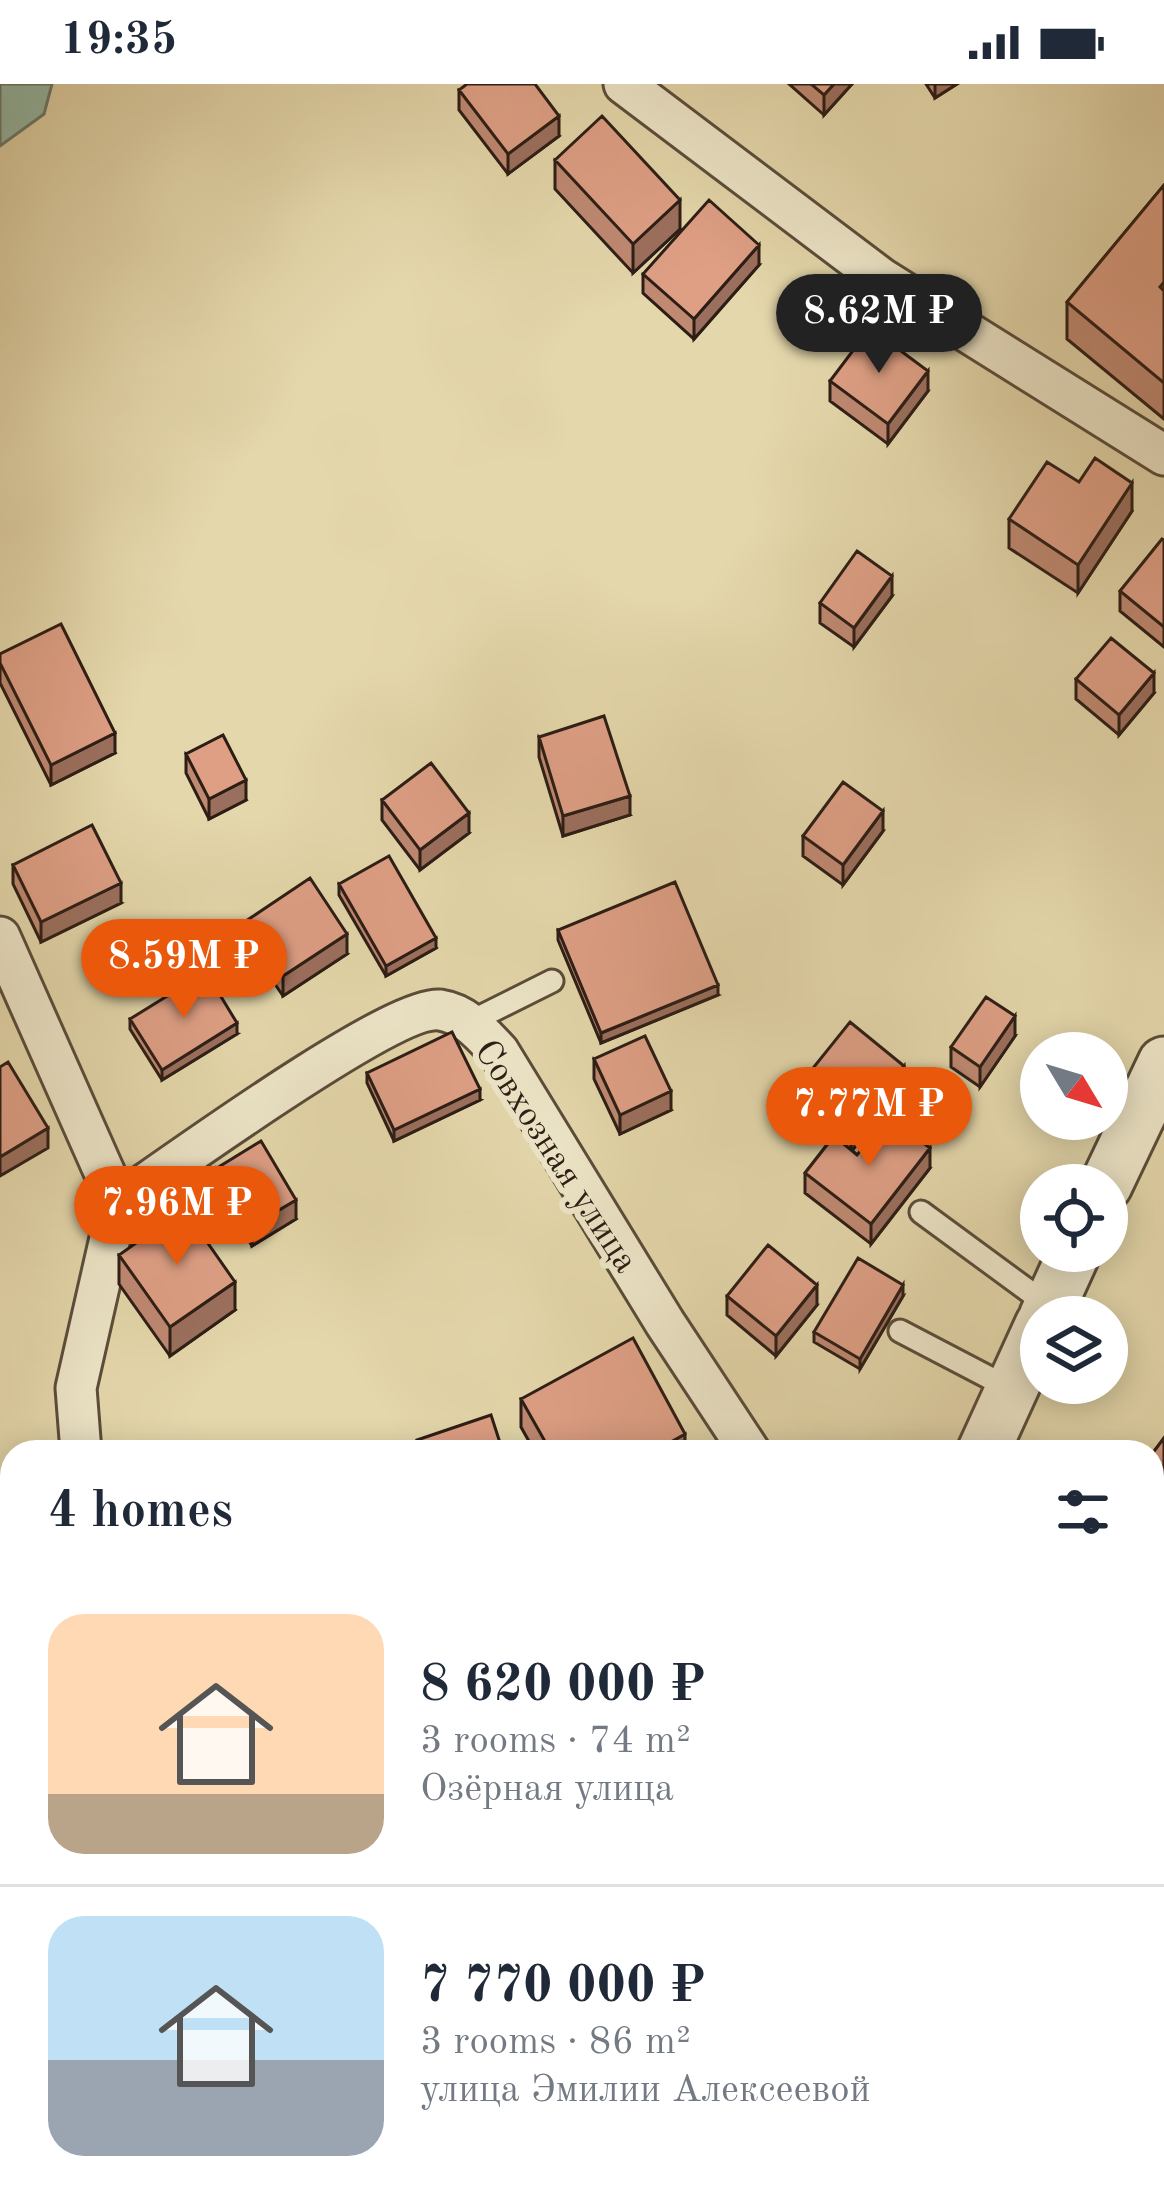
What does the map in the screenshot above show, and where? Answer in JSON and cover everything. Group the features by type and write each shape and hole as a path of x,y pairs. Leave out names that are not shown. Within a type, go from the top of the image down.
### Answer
{"street":[{"path":"624,84 881,278 1164,454"},
{"path":"0,937 118,1203 76,1388 80,1440"},
{"name":"Совхозная улица","path":"118,1203 260,1105 393,1023 438,1010 470,1022 499,1052 742,1440"},
{"path":"1116,1164 1164,1063"},
{"path":"989,1440 1020,1371"}],"lane":[{"path":"470,1022 552,980"},
{"path":"921,1212 1021,1296"},
{"path":"900,1331 1012,1389"}],"shaded area":[{"path":"0,84 52,84 44,114 0,146"}],"building":[{"path":"467,84 535,84 559,116 508,154 459,90"},
{"path":"811,84 834,84 824,95"},
{"path":"602,116 680,200 633,244 555,160"},
{"path":"1164,185 1164,282 1160,287 1164,291 1164,383 1067,302"},
{"path":"709,200 759,245 694,319 643,274"},
{"path":"870,328 928,371 888,424 830,381"},
{"path":"1095,458 1132,483 1078,565 1009,519 1047,462 1079,482"},
{"path":"1164,540 1164,627 1120,591"},
{"path":"857,551 892,576 854,628 820,603"},
{"path":"61,624 115,733 51,765 0,663 0,654"},
{"path":"1111,638 1154,673 1119,715 1076,679"},
{"path":"604,716 630,796 563,816 539,737"},
{"path":"223,735 246,780 209,799 186,754"},
{"path":"431,763 469,813 420,850 382,800"},
{"path":"843,782 883,811 843,865 803,836"},
{"path":"92,825 121,883 41,922 13,865"},
{"path":"389,856 436,938 386,966 339,884"},
{"path":"310,878 347,934 283,976 246,921"},
{"path":"675,882 718,985 601,1033 558,930"},
{"path":"206,972 237,1023 162,1070 130,1019"},
{"path":"986,997 1015,1016 980,1067 951,1047"},
{"path":"850,1022 904,1066 851,1132 797,1088"},
{"path":"452,1032 480,1089 394,1130 367,1073"},
{"path":"645,1036 671,1091 620,1115 594,1059"},
{"path":"8,1062 48,1128 0,1157 0,1067"},
{"path":"889,1116 930,1148 871,1224 805,1173 834,1136 857,1155"},
{"path":"261,1141 296,1200 252,1226 217,1168"},
{"path":"184,1209 235,1282 170,1327 119,1255"},
{"path":"768,1245 817,1285 776,1336 727,1296"},
{"path":"858,1258 903,1285 860,1359 814,1332"},
{"path":"633,1338 685,1434 674,1440 544,1440 521,1399"},
{"path":"491,1415 499,1440 417,1440"}]}
